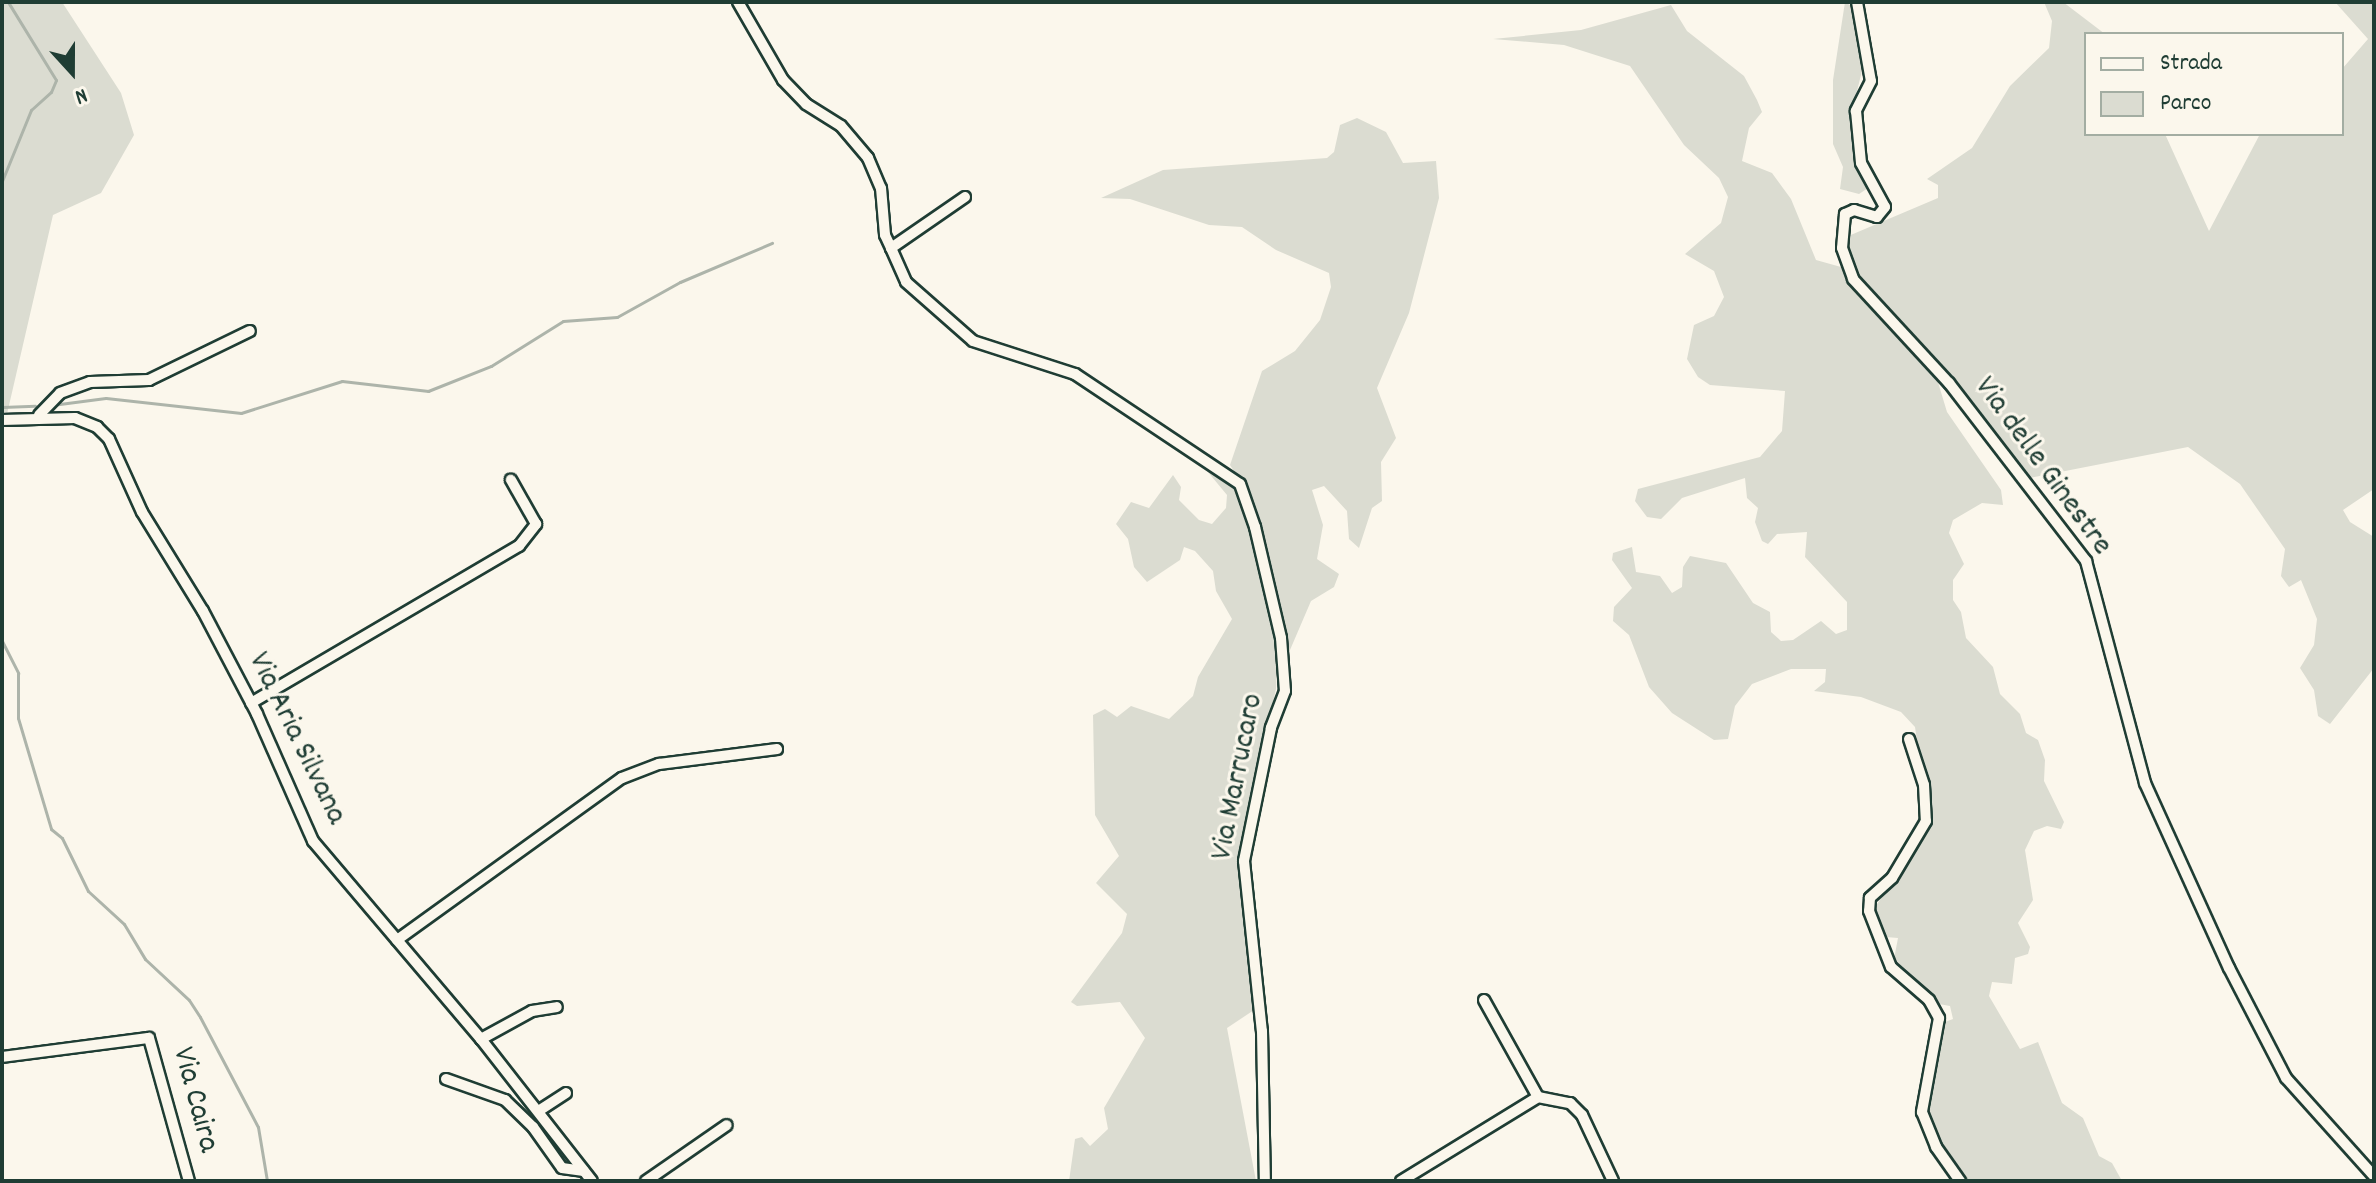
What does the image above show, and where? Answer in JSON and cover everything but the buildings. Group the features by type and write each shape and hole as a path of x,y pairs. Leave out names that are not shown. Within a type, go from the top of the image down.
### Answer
{"street":[{"name":"Via Marrucaro","path":"738,2 783,80 806,104 841,126 868,158 881,188 885,235 906,282 973,341 1075,374 1240,484 1281,638 1285,691 1271,728 1244,861 1262,1031 1265,1181"},
{"name":"Via delle Ginestre","path":"1857,2 1871,81 1856,111 1861,163 1885,207 1877,217 1854,210 1843,217 1842,248 1853,279 1941,373 2086,561 2145,783 2229,968 2274,1060 2300,1097 2374,1176"},
{"path":"891,248 965,197"},
{"path":"39,415 60,393 90,382 149,380 250,331"},
{"name":"Via Aria Silvana","path":"2,420 39,415 89,422 109,439 142,512 203,611 251,703 313,841 540,1110 592,1181"},
{"path":"251,703 519,546 536,524 511,480"},
{"path":"1909,739 1924,785 1926,821 1892,878 1870,898 1869,911 1891,967 1929,1000 1939,1018 1922,1112 1936,1147 1960,1181"},
{"path":"397,940 622,778 659,764 777,749"},
{"path":"1484,1000 1538,1097"},
{"path":"481,1039 532,1011 557,1007"},
{"name":"Via Caira","path":"2,1057 149,1038 189,1181"},
{"name":"Via Aria Silvana","path":"446,1079 505,1100 533,1127 562,1168 584,1171"},
{"path":"540,1110 566,1093"},
{"path":"1401,1181 1538,1097 1570,1103 1582,1115 1613,1181"},
{"path":"646,1181 727,1125"}],"green space":[{"path":"2,2 62,2 121,93 134,135 101,193 53,215 7,414 2,415"},
{"path":"1845,2 1853,7 1864,63 1850,119 1854,158 1868,188 1859,194 1840,189 1843,167 1833,144 1833,80"},
{"path":"2044,2 2063,2 2102,32 2084,32 2084,136 2166,136 2209,231 2259,136 2344,136 2344,67 2368,39 2335,2 2374,2 2374,489 2343,510 2350,522 2374,537 2374,668 2330,724 2318,716 2314,690 2300,668 2314,645 2317,619 2301,580 2289,587 2281,576 2285,549 2240,484 2188,447 2030,478 1915,337 1856,277 1849,260 1846,237 1938,198 1938,185 1927,179 1972,148 2010,86 2049,48 2052,21"},
{"path":"1671,5 1687,31 1744,76 1757,100 1762,112 1749,128 1742,161 1772,173 1791,199 1816,260 1841,267 1853,289 1934,369 1947,412 2001,490 2003,505 1982,503 1953,520 1949,533 1964,564 1953,580 1953,600 1961,612 1966,638 1993,667 2000,694 2020,714 2026,733 2038,740 2045,760 2044,781 2064,822 2061,829 2047,826 2034,831 2025,850 2033,900 2018,923 2030,947 2028,954 2015,958 2012,984 1992,982 1989,996 2020,1049 2038,1042 2062,1103 2083,1118 2099,1156 2112,1163 2122,1181 1966,1181 1939,1144 1927,1109 1942,1023 1953,1019 1950,1006 1939,1004 1898,967 1894,959 1898,938 1886,937 1875,907 1930,828 1915,727 1901,712 1861,697 1814,691 1825,682 1826,669 1791,669 1752,684 1735,706 1728,739 1714,740 1672,713 1649,687 1629,635 1613,621 1614,607 1632,588 1612,560 1613,553 1632,547 1636,572 1660,576 1672,593 1682,587 1683,567 1690,556 1726,563 1753,603 1770,612 1771,632 1781,641 1793,640 1821,621 1836,634 1847,630 1847,602 1805,557 1807,532 1777,534 1768,544 1762,541 1755,522 1758,508 1747,498 1745,478 1682,498 1661,519 1647,517 1635,501 1638,489 1760,457 1782,431 1785,391 1710,385 1698,377 1687,359 1694,325 1714,316 1724,297 1714,271 1685,254 1721,223 1728,197 1719,178 1684,145 1630,66 1564,45 1493,39 1581,30"},
{"path":"1357,118 1386,132 1403,163 1436,161 1439,198 1409,313 1377,388 1396,438 1381,462 1382,501 1372,508 1359,548 1349,539 1347,511 1324,486 1312,490 1323,525 1317,559 1339,574 1334,587 1311,601 1287,657 1287,633 1253,500 1230,465 1262,371 1295,351 1320,320 1331,287 1329,273 1276,250 1242,227 1209,225 1130,199 1101,198 1163,170 1327,158 1334,152 1340,125"},
{"path":"1198,460 1238,487 1278,637 1276,689 1240,843 1257,1008 1227,1028 1256,1181 1069,1181 1075,1139 1082,1137 1090,1146 1108,1129 1104,1108 1145,1038 1120,1002 1077,1006 1071,1002 1122,933 1127,914 1096,883 1119,856 1095,815 1093,715 1105,709 1117,717 1131,706 1169,719 1193,696 1198,677 1232,619 1216,591 1213,571 1195,551 1184,547 1180,560 1147,582 1134,567 1128,539 1116,524 1131,502 1149,508 1173,475 1181,487 1179,500 1199,520 1212,524 1226,508 1227,495"}],"waterway":[{"path":"2,181 31,110 51,92 56,80 8,2"},
{"path":"52,405 106,398 241,413 342,381 428,391 491,366 563,321 617,317 680,282 772,243"},
{"path":"2,407 35,406"},
{"path":"2,641 18,673 18,718 51,829 62,838 88,891 124,924 145,959 189,1000 200,1017 258,1127 267,1181"}]}
